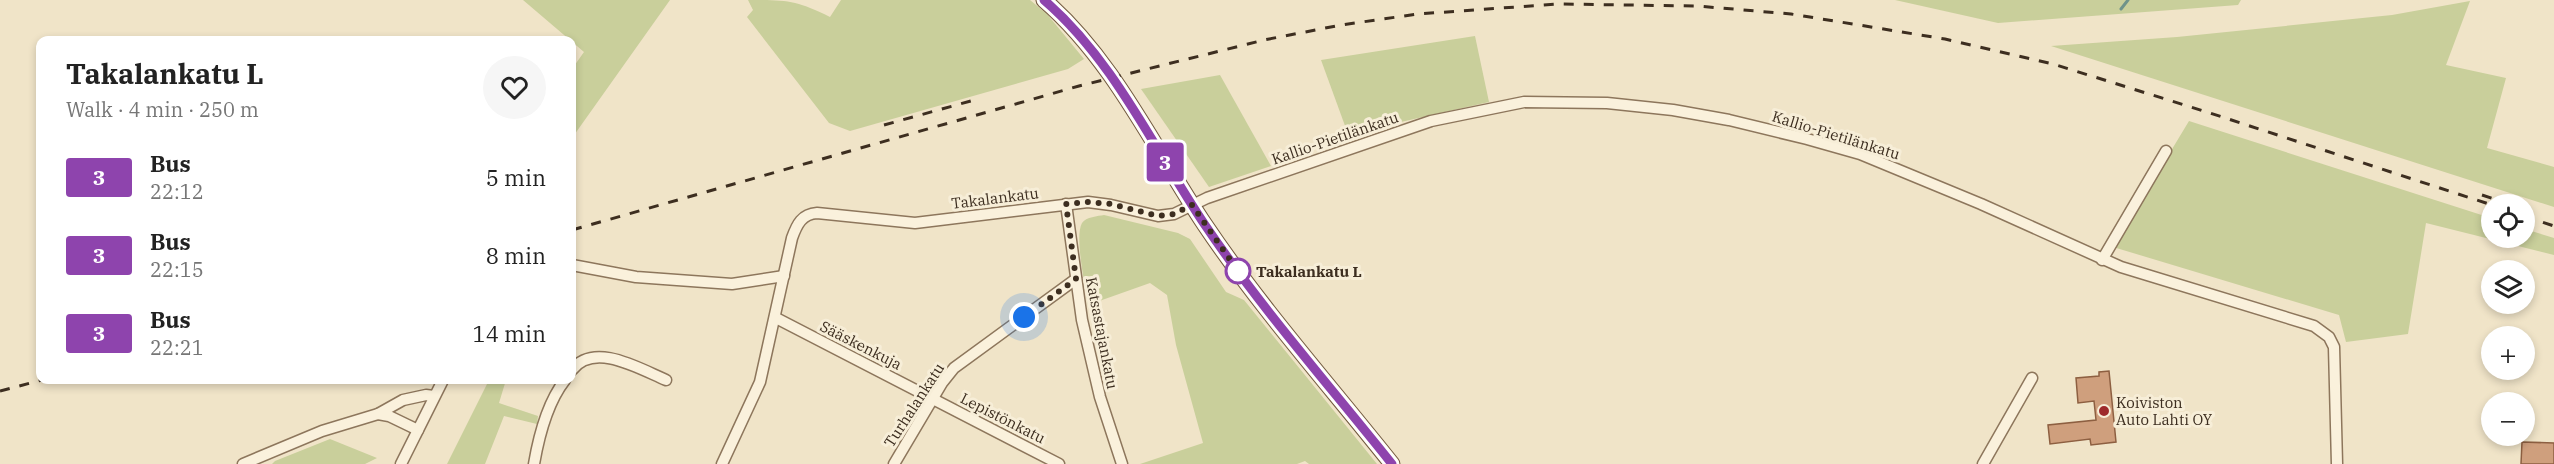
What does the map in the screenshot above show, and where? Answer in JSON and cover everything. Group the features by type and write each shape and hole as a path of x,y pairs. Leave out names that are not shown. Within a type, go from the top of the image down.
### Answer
{"street":[{"path":"1044,0 1092,49 1192,205 1239,272 1392,464"},
{"name":"Kallio-Pietilänkatu","path":"1192,205 1332,153 1431,121 1524,102 1607,103 1729,120 1860,154 1981,204 2102,260 2314,326 2323,331 2334,347 2337,464"},
{"path":"2102,260 2166,151"},
{"name":"Takalankatu","path":"784,276 792,238 801,219 808,214 915,223 1088,202 1111,204 1158,216 1174,214 1192,205"},
{"name":"Katsastajankatu","path":"1066,204 1082,320 1100,397 1122,464"},
{"path":"576,266 636,277 732,284 784,276 760,382 722,464"},
{"name":"Turhalankatu","path":"894,464 954,368 1076,279"},
{"name":"Sääskenkuja","path":"776,318 933,399"},
{"path":"576,365 590,358 610,358 666,380"},
{"path":"1983,464 2032,378"},
{"path":"402,464 441,384"},
{"path":"534,464 545,422 556,390 561,384"},
{"path":"243,464 322,430 378,414 403,400 426,395 434,396"},
{"name":"Lepistönkatu","path":"933,399 1059,464"},
{"path":"378,414 389,416 418,430"}],"green space":[{"path":"523,0 670,0 576,132 576,63 584,52 576,45 576,36 565,36"},
{"path":"748,0 790,2 830,17 841,0 1030,0 1047,14 1084,59 1068,69 850,131 829,123 747,17 753,10"},
{"path":"1895,0 2241,0 2238,5 1998,23"},
{"path":"2470,1 2446,65 2506,78 2487,148 2554,167 2554,207 2535,201 2535,194 2513,194 2051,46 2177,37 2392,15"},
{"path":"1475,36 1489,102 1348,134 1321,60"},
{"path":"1220,75 1271,166 1209,187 1141,89"},
{"path":"2189,121 2481,215 2481,237 2426,223 2408,334 2346,342 2339,315 2113,247"},
{"path":"1104,215 1178,233 1190,239 1226,292 1244,300 1377,464 1309,464 1305,461 1297,464 1140,464 1203,443 1176,345 1167,295 1150,283 1088,305 1080,251 1080,230 1086,219"},
{"path":"2535,232 2554,238 2554,255 2526,248 2535,248"},
{"path":"487,384 505,384 499,403 538,416 537,424 504,416 485,464 447,464"},
{"path":"330,439 377,458 365,464 272,464 275,461"}],"building":[{"name":"Koiviston Auto Lahti OY","path":"2109,371 2116,442 2091,445 2090,439 2050,444 2048,425 2096,420 2094,401 2078,403 2076,378 2099,376 2099,372"},
{"path":"2535,442 2554,443 2554,464 2521,464 2522,446 2535,446"}],"waterway":[{"path":"2121,9 2128,0"}],"railway":[{"path":"576,229 1079,86 1264,40 1341,25 1418,14 1558,4 1697,6 1791,14 1945,39 2053,64 2481,201"},
{"path":"884,125 978,99"},
{"path":"2535,220 2554,226"},
{"path":"0,391 36,382"}],"bus line":[{"name":"3","path":"1044,0 1092,49 1205,226 1392,464"}],"place":[{"name":"Takalankatu L","path":"1238,271"},
{"name":"Koiviston Auto Lahti OY","path":"2104,411"}],"route":[{"path":"1024,317 1076,279 1066,204 1088,202 1111,204 1158,216 1174,214 1192,205 1238,271"}]}
